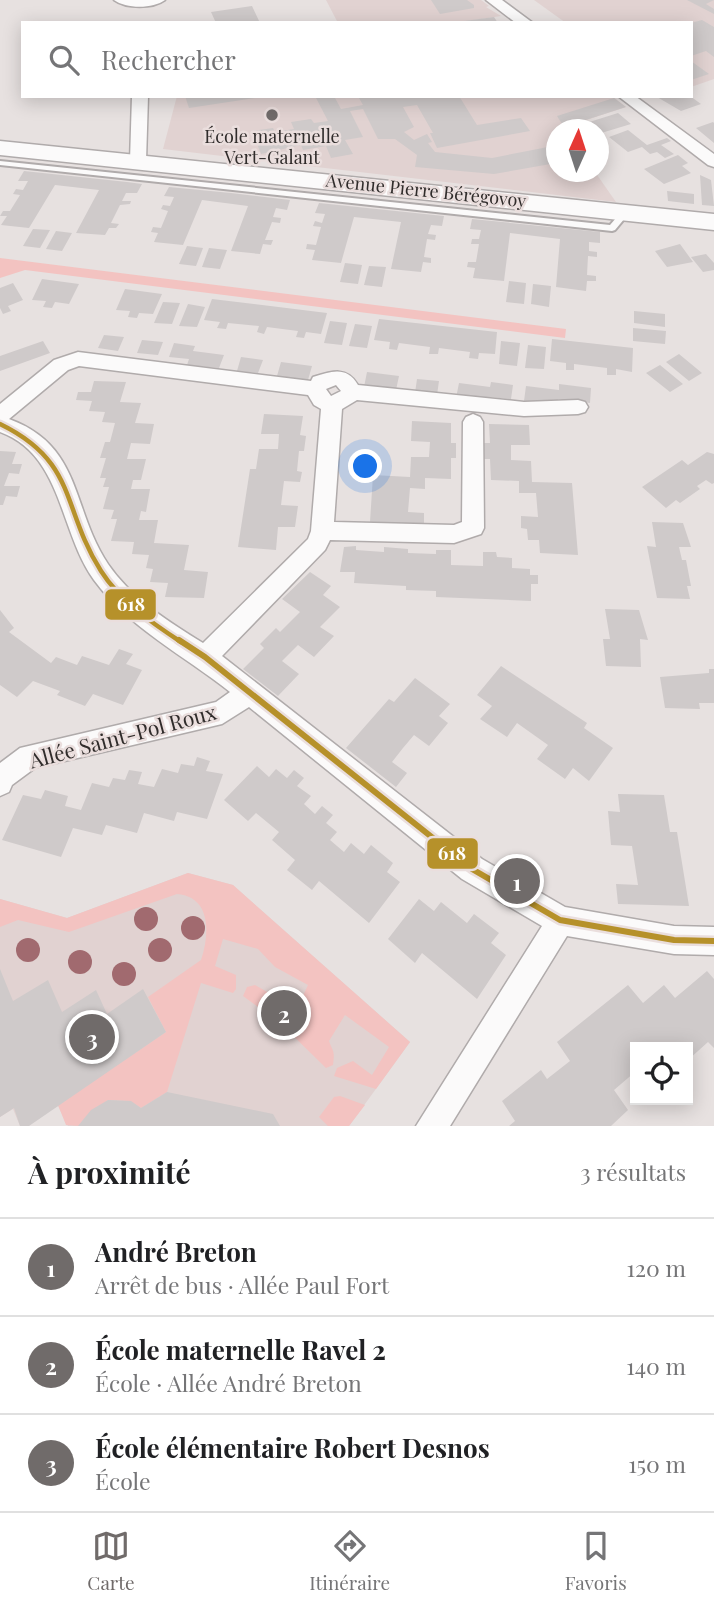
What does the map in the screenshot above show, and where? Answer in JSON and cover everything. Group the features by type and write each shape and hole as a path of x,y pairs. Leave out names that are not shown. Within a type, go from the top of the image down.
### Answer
{"street":[{"path":"121,0 151,1 144,21"},
{"path":"494,0 523,21"},
{"path":"138,161 140,98"},
{"path":"628,98 714,162"},
{"name":"Avenue Pierre Bérégovoy","path":"0,148 138,161 161,172 714,222"},
{"path":"0,415 61,365 78,359 348,399 352,393 524,409 578,407"},
{"path":"205,657 317,544 322,531 324,396"},
{"path":"322,531 454,534 473,528 473,422"},
{"path":"0,424 26,433 46,450 56,465 87,550 99,571 114,588 172,637 205,657 472,869 560,920 674,940 714,941"},
{"name":"Allée Saint-Pol Roux","path":"0,783 3,776 29,757 222,712 249,693"},
{"path":"432,1126 550,941 560,920"}],"lane":[{"path":"0,163 161,172"}],"shaded area":[{"path":"326,0 481,0 489,6 486,7 501,16 467,21 337,21"},
{"path":"534,0 714,0 714,79 693,86 693,21 563,21"},
{"path":"176,98 615,98 626,107 589,119 546,119 546,182 602,182 616,202 163,149"},
{"path":"0,258 566,329 565,338 25,270 0,278"},
{"path":"188,873 233,885 410,1042 349,1126 68,1126 58,1106 20,1126 13,1109 0,1117 0,899 67,918"},
{"path":"188,873 233,885 410,1042 376,1089 334,1076 337,1068 353,1061 372,1075 389,1047 345,1015 329,1041 334,1060 333,1065 326,1068 281,1024 243,996 247,987 255,985 297,1009 308,985 275,967 258,949 223,939 215,966 236,975 236,989 233,993 201,983 167,1092 141,1108 130,1101 108,1100 79,1126 66,1125 58,1105 166,1032 148,997 201,960 206,939 205,918 196,902 177,894 69,932 18,920 0,927 0,899 67,918"},
{"path":"340,1096 365,1105 349,1126 328,1126 319,1117 334,1097"}],"building":[{"path":"431,0 467,0 474,8 440,14"},
{"path":"687,0 714,0 706,4 714,9 714,14"},
{"path":"252,6 259,21 215,21 211,12"},
{"path":"494,17 497,21 464,21"},
{"path":"702,20 714,27 714,57 706,51 693,55 693,22"},
{"path":"693,62 709,74 693,79"},
{"path":"186,98 255,98 189,108"},
{"path":"316,98 335,98 341,109 363,105 359,98 460,98 477,125 521,118 530,131 437,148 430,133 433,133 417,105 403,107 414,127 404,132 414,140 427,134 432,142 428,143 435,152 492,158 546,147 546,165 494,174 415,167 417,155 395,139 378,139 363,109 350,111 363,137 345,140 353,154 331,158 326,146 303,150 301,145 261,154 252,131 294,129 291,122 311,119 314,123 328,121"},
{"path":"614,98 626,107 589,119 559,119 557,116"},
{"path":"659,98 693,98 701,104 681,111"},
{"path":"618,113 631,124 609,131 609,119 599,119"},
{"path":"714,123 714,143 696,128"},
{"path":"628,130 647,145 667,138 671,141 661,145 674,154 665,158 657,152 650,154 642,147 628,152 609,137"},
{"path":"678,155 688,163 682,166 691,173 664,184 644,169"},
{"path":"24,171 142,184 137,193 126,193 122,201 131,201 130,204 120,205 111,223 119,224 116,228 109,228 105,235 76,233 99,190 55,185 29,228 1,225 7,216 0,216 3,211 10,211 20,195 13,194 16,189 23,190 28,181 18,181"},
{"path":"700,175 711,180 714,206 702,205"},
{"path":"169,187 290,200 287,210 276,208 273,217 281,218 280,223 272,222 265,240 273,240 271,245 263,244 260,254 231,251 248,206 202,200 183,245 154,242 158,233 151,232 153,227 161,228 168,211 161,209 163,205 170,206 174,197 164,196"},
{"path":"667,191 694,194 694,204 668,201"},
{"path":"319,203 444,216 442,226 431,225 428,234 436,235 435,240 427,239 424,257 431,258 431,263 423,262 421,272 391,269 401,222 354,217 341,263 312,260 315,250 306,249 307,244 316,245 321,227 313,226 315,221 322,223 325,214 315,213"},
{"path":"472,219 600,232 600,243 589,242 589,251 597,252 597,257 588,256 587,275 596,276 596,281 587,281 586,291 556,287 560,239 510,233 504,281 473,278 475,268 467,267 468,262 476,262 479,244 471,244 472,239 479,239 481,230 470,229"},
{"path":"33,229 50,230 40,248 23,246"},
{"path":"56,231 72,233 62,251 46,249"},
{"path":"680,244 693,262 667,267 655,251"},
{"path":"187,246 203,248 196,266 179,264"},
{"path":"209,248 227,250 220,269 202,267"},
{"path":"706,254 714,263 714,270 703,272 691,257"},
{"path":"345,263 362,265 358,284 340,282"},
{"path":"369,266 386,267 382,287 364,285"},
{"path":"42,279 79,284 69,304 55,302 52,308 43,307 46,301 32,300"},
{"path":"509,281 526,283 524,304 506,302"},
{"path":"13,283 23,300 8,306 11,311 3,314 0,308 0,288"},
{"path":"533,284 551,286 549,307 531,304"},
{"path":"125,289 162,294 153,314 139,313 137,318 128,317 130,311 116,310"},
{"path":"212,299 327,313 321,334 306,332 304,338 296,337 298,331 267,327 264,334 257,332 259,326 228,323 226,329 217,328 220,322 204,320"},
{"path":"163,302 180,303 172,324 154,323"},
{"path":"188,304 205,307 197,327 179,326"},
{"path":"634,311 665,314 665,327 634,323"},
{"path":"379,319 497,332 495,354 479,353 478,359 469,358 470,352 439,348 438,354 429,354 430,347 399,343 397,350 389,349 390,342 374,340"},
{"path":"330,321 347,323 342,345 324,343"},
{"path":"355,324 372,326 367,348 349,346"},
{"path":"633,328 666,331 665,344 633,341"},
{"path":"104,335 124,337 118,351 98,348"},
{"path":"552,339 633,348 632,372 616,369 616,375 607,375 607,368 574,364 574,370 566,370 566,363 550,361"},
{"path":"142,340 163,342 158,355 137,353"},
{"path":"43,341 50,353 0,371 0,356"},
{"path":"501,341 520,343 517,366 499,364"},
{"path":"174,343 195,346 193,351 224,355 219,368 187,365 189,359 169,357"},
{"path":"528,345 546,347 544,369 525,368"},
{"path":"679,354 702,373 689,381 666,362"},
{"path":"241,357 263,360 258,373 237,371"},
{"path":"281,362 312,366 308,380 277,376"},
{"path":"660,365 683,384 670,392 646,373"},
{"path":"367,372 399,376 396,390 364,387"},
{"path":"417,379 439,381 437,395 415,393"},
{"path":"94,381 126,382 120,402 141,403 135,423 154,424 150,444 131,443 127,459 146,459 141,480 133,480 131,489 150,489 146,512 141,511 139,520 158,520 154,543 189,545 184,570 208,572 204,598 165,597 168,583 150,582 153,569 146,568 149,555 132,554 134,542 111,541 117,519 111,519 114,510 103,509 109,487 103,487 106,478 100,478 106,458 100,458 105,442 110,442 115,423 102,422 105,412 89,411 92,401 76,400 78,392 91,392"},
{"path":"491,382 513,385 511,399 489,397 489,402 456,398 459,383 490,387"},
{"path":"559,384 591,388 590,403 558,399 557,405 524,401 526,386 559,390"},
{"path":"264,414 303,416 300,435 306,436 304,451 299,451 297,471 302,472 300,482 284,481 281,505 298,506 295,527 278,527 276,550 238,547 250,469 256,469 259,449 278,449 279,434 261,434"},
{"path":"412,421 451,423 451,443 456,443 456,458 451,458 451,479 425,478 425,489 410,488 408,512 424,513 424,525 370,522 373,475 410,477 411,457 429,457 430,442 411,441"},
{"path":"489,424 529,425 530,445 511,445 511,460 531,461 532,482 572,483 578,555 540,553 539,540 528,540 527,529 521,528 521,516 538,517 536,493 519,493 519,481 491,480 490,459 484,459 484,443 490,443"},
{"path":"0,451 16,452 12,464 22,464 19,474 9,473 4,486 20,486 17,497 6,496 3,505 0,505"},
{"path":"707,452 714,454 714,483 706,480 697,486 700,489 680,503 676,500 666,508 642,487 682,460 688,465"},
{"path":"652,522 683,523 691,547 679,547 682,560 686,560 691,586 687,586 690,599 657,598 647,546 656,547"},
{"path":"356,546 356,550 384,552 384,547 408,549 408,553 436,554 436,550 451,550 451,565 483,566 483,552 496,552 497,557 512,558 512,568 530,569 530,575 538,575 538,584 531,584 531,601 436,597 436,591 354,583 355,572 340,572 344,547"},
{"path":"310,572 331,586 323,595 340,607 320,627 334,636 314,657 298,645 282,661 299,674 278,696 243,669 264,648 260,644 276,628 280,632 300,612 282,599"},
{"path":"605,609 639,610 648,640 640,639 641,667 606,666 603,639 610,639"},
{"path":"0,610 14,628 9,632 51,663 56,657 77,665 82,656 109,665 119,649 133,654 126,664 142,670 123,705 93,694 85,706 57,695 60,691 33,681 17,697 0,685"},
{"path":"501,666 587,723 584,728 613,748 589,781 573,768 565,779 537,759 548,745 517,723 507,737 480,719 492,706 477,695"},
{"path":"709,669 714,669 714,703 699,703 700,709 665,708 660,677 709,673"},
{"path":"415,678 450,704 439,716 448,723 429,746 414,735 403,748 392,762 407,773 396,787 346,748 389,699 394,702"},
{"path":"197,757 210,761 206,771 223,774 207,819 177,812 174,821 144,813 137,833 106,825 102,835 73,828 61,857 2,840 23,795 41,799 45,790 68,796 65,806 81,810 92,783 109,787 113,778 125,780 129,770 142,772 138,784 154,787 162,769 178,773 181,764 194,766"},
{"path":"257,766 269,777 276,769 287,778 294,770 304,778 297,786 311,796 304,804 315,814 322,806 333,815 326,823 337,832 330,840 344,852 351,843 364,854 371,845 393,863 387,872 400,882 369,923 319,881 312,890 287,870 295,860 272,840 279,832 256,813 248,821 224,800"},
{"path":"618,794 664,795 670,832 677,832 689,906 618,904 616,884 638,885 632,846 611,845 608,811 620,812"},
{"path":"419,899 434,911 441,902 467,923 474,914 499,933 491,943 506,955 477,999 422,953 415,963 388,939"},
{"path":"0,969 13,1001 48,980 62,1012 96,990 107,1014 143,989 166,1032 29,1126 20,1126 14,1108 0,1117"},
{"path":"707,971 714,979 714,1048 708,1042 693,1056 693,1042 630,1042 630,1076 614,1090 628,1110 611,1126 509,1126 515,1121 502,1101 541,1070 547,1079 570,1061 557,1042 628,985 643,1003 664,985 675,998"},
{"path":"167,1092 273,1114 280,1126 78,1126 91,1110 108,1100 131,1101 141,1108"}],"transit line":[{"name":"618","path":"0,424 25,436 43,451 56,469 89,551 102,573 123,598 163,630 205,657 472,869 560,920 674,940 714,941"}],"place":[{"name":"École maternelle Vert-Galant","path":"272,115"},
{"name":"André Breton","path":"517,881"},
{"name":"École maternelle Ravel 2","path":"284,1013"},
{"name":"École élémentaire Robert Desnos","path":"92,1037"}]}
